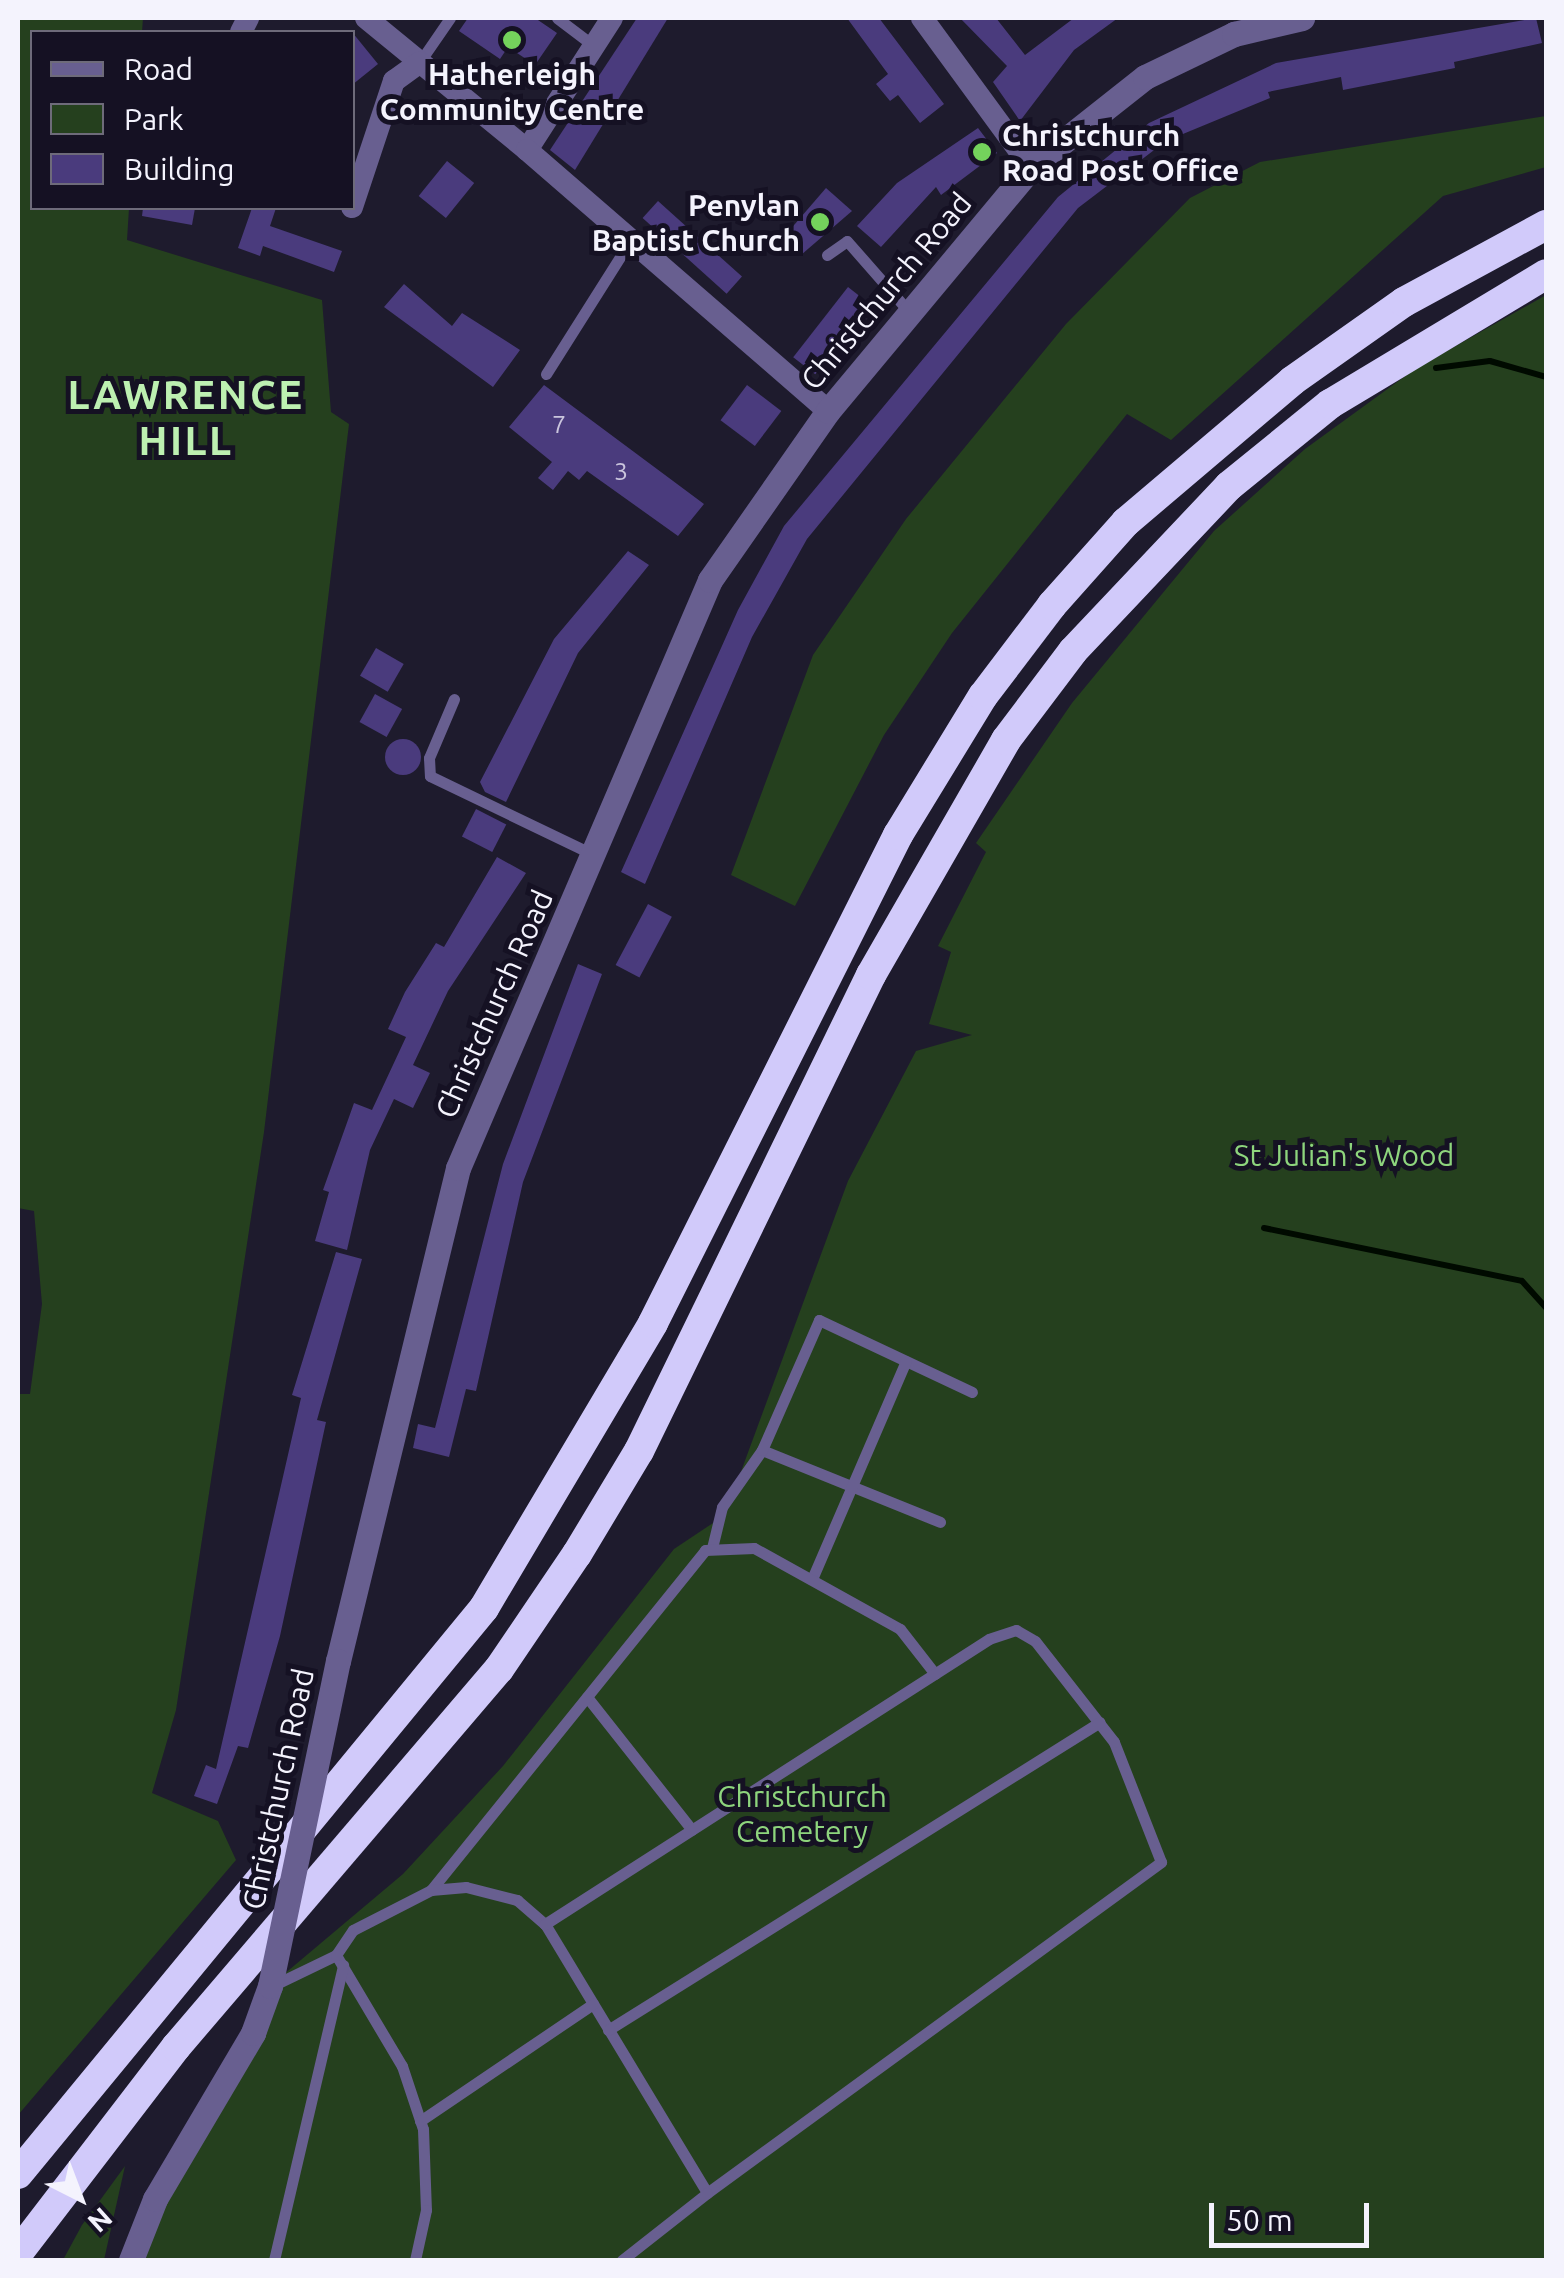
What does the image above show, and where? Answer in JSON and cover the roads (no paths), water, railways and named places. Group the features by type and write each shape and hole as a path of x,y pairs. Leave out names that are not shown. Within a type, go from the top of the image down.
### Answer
{"highway":[{"path":"18,2174 149,2006 484,1608 653,1323 898,835 983,696 1052,605 1126,522 1292,381 1404,302 1546,225"},
{"path":"18,2253 165,2060 499,1669 577,1554 639,1451 871,975 1006,740 1073,651 1179,535 1330,404 1546,274"}],"street":[{"path":"366,18 632,238 828,411"},
{"path":"527,150 612,18"},
{"path":"922,18 1031,167"},
{"name":"Christchurch Road","path":"131,2260 155,2199 253,2033 270,1986 338,1661 458,1168 596,856 710,580 828,411 1031,167 1145,77 1234,34 1302,18"},
{"path":"355,198 394,82 419,63"}],"lane":[{"path":"419,63 450,18"},
{"path":"557,18 594,46"},
{"path":"546,374 632,238"},
{"path":"827,255 846,240 910,313"},
{"path":"454,699 429,758 430,776 596,856"},
{"path":"274,2260 340,1960 353,1930 431,1890 712,1548 722,1507 762,1450 819,1320 972,1392"},
{"path":"812,1580 906,1362"},
{"path":"762,1450 940,1522"},
{"path":"712,1548 754,1548 900,1629 934,1674"},
{"path":"544,1924 934,1674 1016,1630 1035,1640 1100,1722 1161,1862 622,2260"},
{"path":"586,1697 692,1830"},
{"path":"608,2030 1100,1722"},
{"path":"431,1890 494,1891 544,1924 708,2193"},
{"path":"270,1986 340,1960"},
{"path":"340,1960 402,2066 420,2120 426,2210 415,2260"},
{"path":"420,2120 593,2004"}],"waterway":[{"path":"1436,368 1490,361 1546,377"},
{"path":"1264,1228 1522,1281 1546,1308"}],"place":[{"name":"Hatherleigh Community Centre","path":"512,40"},
{"name":"Christchurch Road Post Office","path":"982,152"},
{"name":"Penylan Baptist Church","path":"820,222"}],"district":[{"name":"LAWRENCE HILL","path":"186,418"}],"park label":[{"name":"St Julian's Wood","path":"1344,1155"},
{"name":"Christchurch Cemetery","path":"802,1813"}]}
